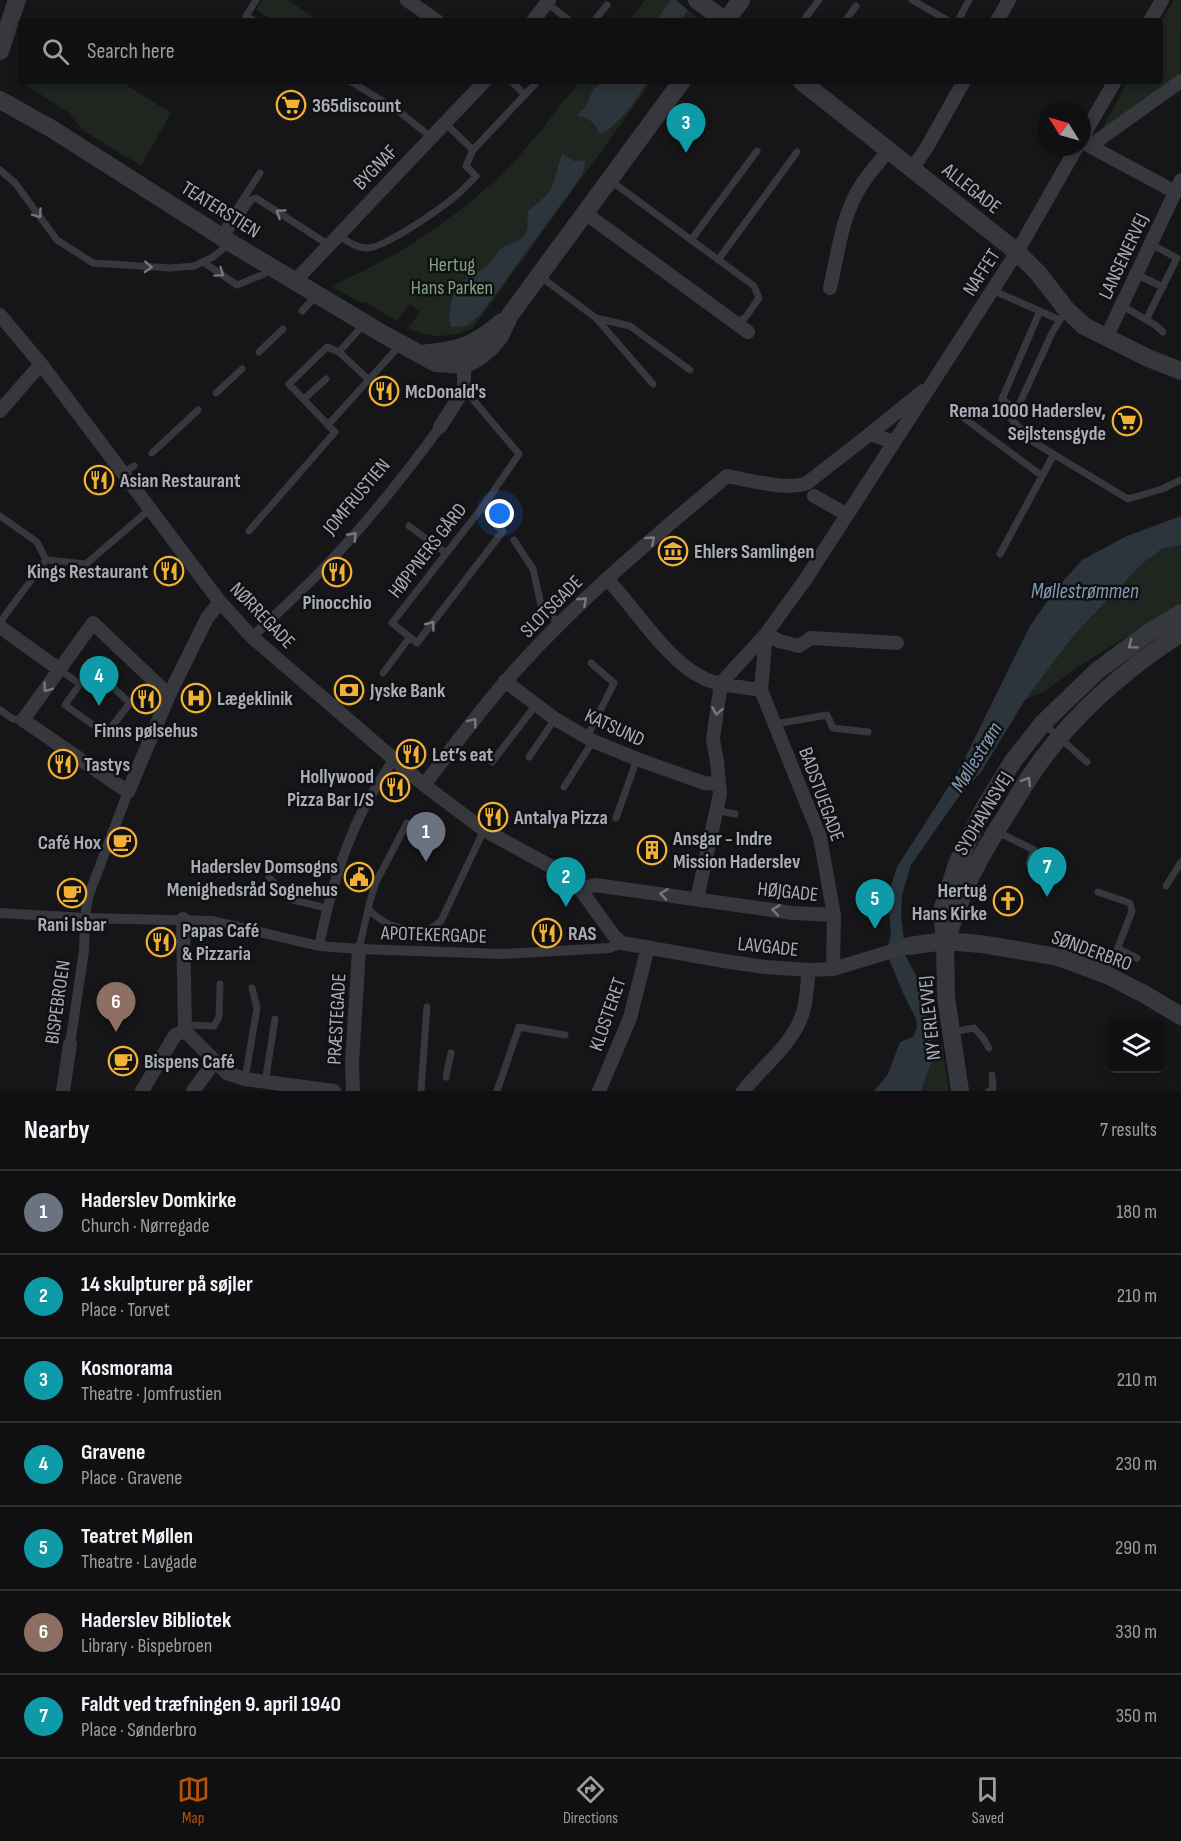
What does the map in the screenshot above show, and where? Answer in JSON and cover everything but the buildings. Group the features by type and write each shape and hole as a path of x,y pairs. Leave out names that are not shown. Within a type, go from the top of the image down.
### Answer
{"street":[{"path":"0,51 17,0"},
{"path":"407,0 433,18"},
{"path":"697,0 721,18"},
{"path":"727,18 741,0"},
{"path":"999,18 1009,0"},
{"path":"1152,18 1162,0"},
{"path":"535,18 548,1"},
{"path":"1091,138 1181,81"},
{"name":"BYGNAF","path":"294,281 482,84"},
{"path":"420,354 436,363 464,365 491,347 500,336 510,315 680,84"},
{"name":"ALLEGADE","path":"805,84 1017,252 1038,273 1063,315 1106,338 1181,371"},
{"path":"912,169 962,84"},
{"name":"NAFFET","path":"1091,128 1113,84"},
{"name":"TEATERSTIEN","path":"0,100 52,129 294,281 420,354"},
{"name":"LANSENERVEJ","path":"1091,147 1178,186 1106,338"},
{"path":"830,288 843,227 851,206 861,185 889,150"},
{"name":"NAFFET","path":"721,683 766,634 805,580 1017,252 1075,156"},
{"path":"585,213 748,332"},
{"name":"NØRREGADE","path":"0,315 128,470 150,509 220,602 252,637 424,785 484,830 563,873 580,889 614,936 622,943"},
{"path":"420,354 457,349 473,344 510,315"},
{"path":"0,411 41,364"},
{"path":"464,365 464,389"},
{"name":"NAFFET","path":"727,476 779,485 799,486 807,483 932,384"},
{"name":"JOMFRUSTIEN","path":"252,637 316,576 361,527 440,427 464,389"},
{"path":"870,434 894,442"},
{"name":"SLOTSGADE","path":"424,785 505,681 559,624 607,579 727,476"},
{"path":"814,496 846,514"},
{"path":"607,579 626,598 663,647 692,671 705,679 721,683 761,690 766,634 779,641 799,646 812,638 897,643"},
{"path":"169,695 93,623 23,720 128,792 169,695 207,618 220,602"},
{"name":"SYDHAVNSVEJ","path":"945,941 942,912 957,864 982,812 1013,761 1043,723 1097,671 1148,633 1181,613"},
{"path":"0,627 60,670"},
{"name":"SYDHAVNSVEJ","path":"945,941 969,880 996,831 1038,764 1059,737 1092,703 1123,675 1181,633"},
{"name":"KATSUND","path":"505,681 555,719 590,739 637,759 705,783 719,784"},
{"path":"697,899 720,794 712,739 721,683"},
{"name":"BADSTUEGADE","path":"761,690 820,837 834,915 834,969"},
{"path":"319,946 326,908 342,858 361,814 393,760"},
{"name":"BISPEBROEN","path":"63,1091 84,951 88,897 128,792"},
{"name":"HØJGADE","path":"580,889 595,885 793,913 834,915"},
{"name":"APOTEKERGADE","path":"0,913 85,918 213,921 319,946 359,949 502,954 609,948 622,943"},
{"path":"183,919 185,1028 227,1073 265,1083 334,1091"},
{"name":"SØNDERBRO","path":"909,946 945,941 981,944 1058,957 1107,975 1181,1017"},
{"name":"NY ERLEVVEJ","path":"945,941 946,997 960,1091"},
{"name":"LAVGADE","path":"622,943 765,967 809,969 834,969 909,946"},
{"name":"KLOSTERET","path":"599,1091 630,1018 648,947"},
{"name":"PRÆSTEGADE","path":"353,1091 352,1064 359,949"},
{"path":"743,1091 789,1040 798,1026 804,1012 809,969"},
{"path":"141,1091 175,1035 185,1028"},
{"path":"193,1091 215,1061"}],"lane":[{"path":"250,18 246,15 256,0"},
{"path":"805,18 819,0"},
{"path":"912,0 944,18"},
{"path":"960,18 969,0"},
{"path":"548,1 567,18"},
{"path":"596,18 607,5"},
{"path":"847,18 856,6"},
{"path":"355,84 397,110 431,137"},
{"path":"514,84 525,95"},
{"path":"0,170 15,183 57,240 93,263 170,268 194,266 213,257 251,200 256,198 333,240 367,248 377,246 400,233 449,201 476,176 466,166 473,150 535,84"},
{"path":"445,123 473,150"},
{"path":"691,240 756,151"},
{"path":"718,260 797,152"},
{"path":"225,239 260,172"},
{"path":"609,180 754,286 759,298 745,318 735,323"},
{"path":"1146,320 1177,258 1150,244"},
{"path":"203,262 237,285 264,274 270,266"},
{"path":"1136,274 1163,287"},
{"path":"539,275 596,318 653,384"},
{"path":"992,290 1040,311 1063,315 1052,333 1012,420 1035,442 1128,499 1162,489 1181,480"},
{"path":"302,311 318,295"},
{"path":"1121,305 1163,332"},
{"path":"1016,410 1002,399 1040,311"},
{"path":"596,318 630,326 690,370"},
{"path":"339,352 365,323"},
{"path":"259,352 284,329"},
{"path":"328,425 401,344"},
{"path":"249,531 335,432 289,384 327,347 339,352 369,380"},
{"path":"216,393 242,369"},
{"path":"304,399 326,379"},
{"name":"HØPPNERS GÅRD","path":"464,389 519,454 483,505 392,623 417,643 503,531 491,521 483,505"},
{"path":"152,453 198,410"},
{"path":"964,418 1042,476"},
{"path":"1000,554 1054,454"},
{"path":"45,560 86,564 150,509"},
{"path":"0,516 37,542 45,560"},
{"path":"409,526 446,553"},
{"path":"514,540 532,569 542,605 559,624"},
{"path":"0,622 45,560"},
{"path":"383,673 410,637"},
{"path":"564,787 590,739 614,683 591,663"},
{"path":"92,668 130,703 106,734 65,705 80,684 92,668"},
{"path":"60,670 80,684"},
{"path":"492,762 536,705"},
{"path":"0,710 13,719 23,720"},
{"path":"775,724 827,715 833,728 868,732"},
{"path":"530,757 555,719"},
{"path":"1043,723 1087,762"},
{"path":"616,818 637,759"},
{"path":"716,810 735,814"},
{"path":"359,949 376,882 407,823"},
{"path":"368,909 390,926 427,931 441,921 484,830"},
{"path":"996,831 1034,850 1029,863"},
{"path":"1166,886 1181,862"},
{"path":"266,865 269,877 289,899 326,908"},
{"path":"1098,892 1130,903 1132,911 1107,975"},
{"path":"1118,949 1137,958"},
{"path":"185,1028 214,1026 219,1017 220,984"},
{"path":"245,1079 257,1008 252,988"},
{"path":"421,1091 427,1007"},
{"path":"265,1083 275,1018"},
{"path":"497,1091 519,1026 565,1035"},
{"path":"951,1032 974,1028 989,1048"},
{"path":"446,1077 451,1053"},
{"path":"989,1091 993,1088 992,1076"}],"green space":[{"path":"262,0 288,0 315,18 269,18 256,10"},
{"path":"645,0 676,0 698,18 630,18"},
{"path":"1174,0 1181,0 1180,74 1106,127 1104,125 1126,84 1163,84 1163,19"},
{"path":"25,84 125,84 171,113 141,166 81,129 69,113"},
{"name":"Hertug Hans Parken","path":"578,84 650,84 473,328 456,334 440,336 416,332 408,328 420,312 410,304 397,321 367,303 357,301 331,286 400,251 443,223 503,173"},
{"path":"1181,545 1181,603 1081,665 1045,691 1025,700 1074,635 1143,563 1162,549"},
{"path":"942,1044 949,1091 921,1091 933,1058"}],"water":[{"path":"670,0 675,0 688,10 682,18 658,18"},
{"path":"600,84 646,84 619,120 599,134 591,121 576,116 586,106 593,90"},
{"path":"562,154 574,161 585,160 583,174 481,314 467,326 451,327 450,309 458,286 487,266 502,248 523,237 527,228 528,211 547,195 552,187"},
{"name":"Møllestrømmen","path":"1181,516 1181,545 1162,549 1143,563 1074,635 1025,700 981,772 957,799 911,865 902,895 901,915 906,957 926,1001 933,1058 921,1091 874,1091 888,1074 900,1042 913,1037 917,1028 916,1019 887,954 891,931 888,903 897,867 958,772 1030,626 1055,590 1082,560 1127,536"}],"place":[{"name":"365discount","path":"291,105"},
{"name":"Kosmorama","path":"686,153"},
{"name":"McDonald's","path":"384,391"},
{"name":"Rema 1000 Haderslev, Sejlstensgyde","path":"1127,421"},
{"name":"Asian Restaurant","path":"99,480"},
{"name":"Ehlers Samlingen","path":"673,551"},
{"name":"Kings Restaurant","path":"169,571"},
{"name":"Pinocchio","path":"337,572"},
{"name":"Jyske Bank","path":"349,690"},
{"name":"Lægeklinik","path":"196,698"},
{"name":"Finns pølsehus","path":"146,699"},
{"name":"Gravene","path":"99,706"},
{"name":"Let’s eat","path":"411,754"},
{"name":"Tastys","path":"63,764"},
{"name":"Hollywood Pizza Bar I/S","path":"395,787"},
{"name":"Antalya Pizza","path":"493,817"},
{"name":"Café Hox","path":"122,842"},
{"name":"Ansgar - Indre Mission Haderslev","path":"652,850"},
{"name":"Haderslev Domkirke","path":"426,862"},
{"name":"Haderslev Domsogns Menighedsråd Sognehus","path":"359,877"},
{"name":"Rani Isbar","path":"72,893"},
{"name":"Faldt ved træfningen 9. april 1940","path":"1047,897"},
{"name":"Hertug Hans Kirke","path":"1008,901"},
{"name":"14 skulpturer på søjler","path":"566,907"},
{"name":"Teatret Møllen","path":"875,929"},
{"name":"RAS","path":"547,933"},
{"name":"Papas Café & Pizzaria","path":"161,942"},
{"name":"Haderslev Bibliotek","path":"116,1032"},
{"name":"Bispens Café","path":"123,1061"}],"water label":[{"name":"Møllestrøm","path":"976,757"}]}
